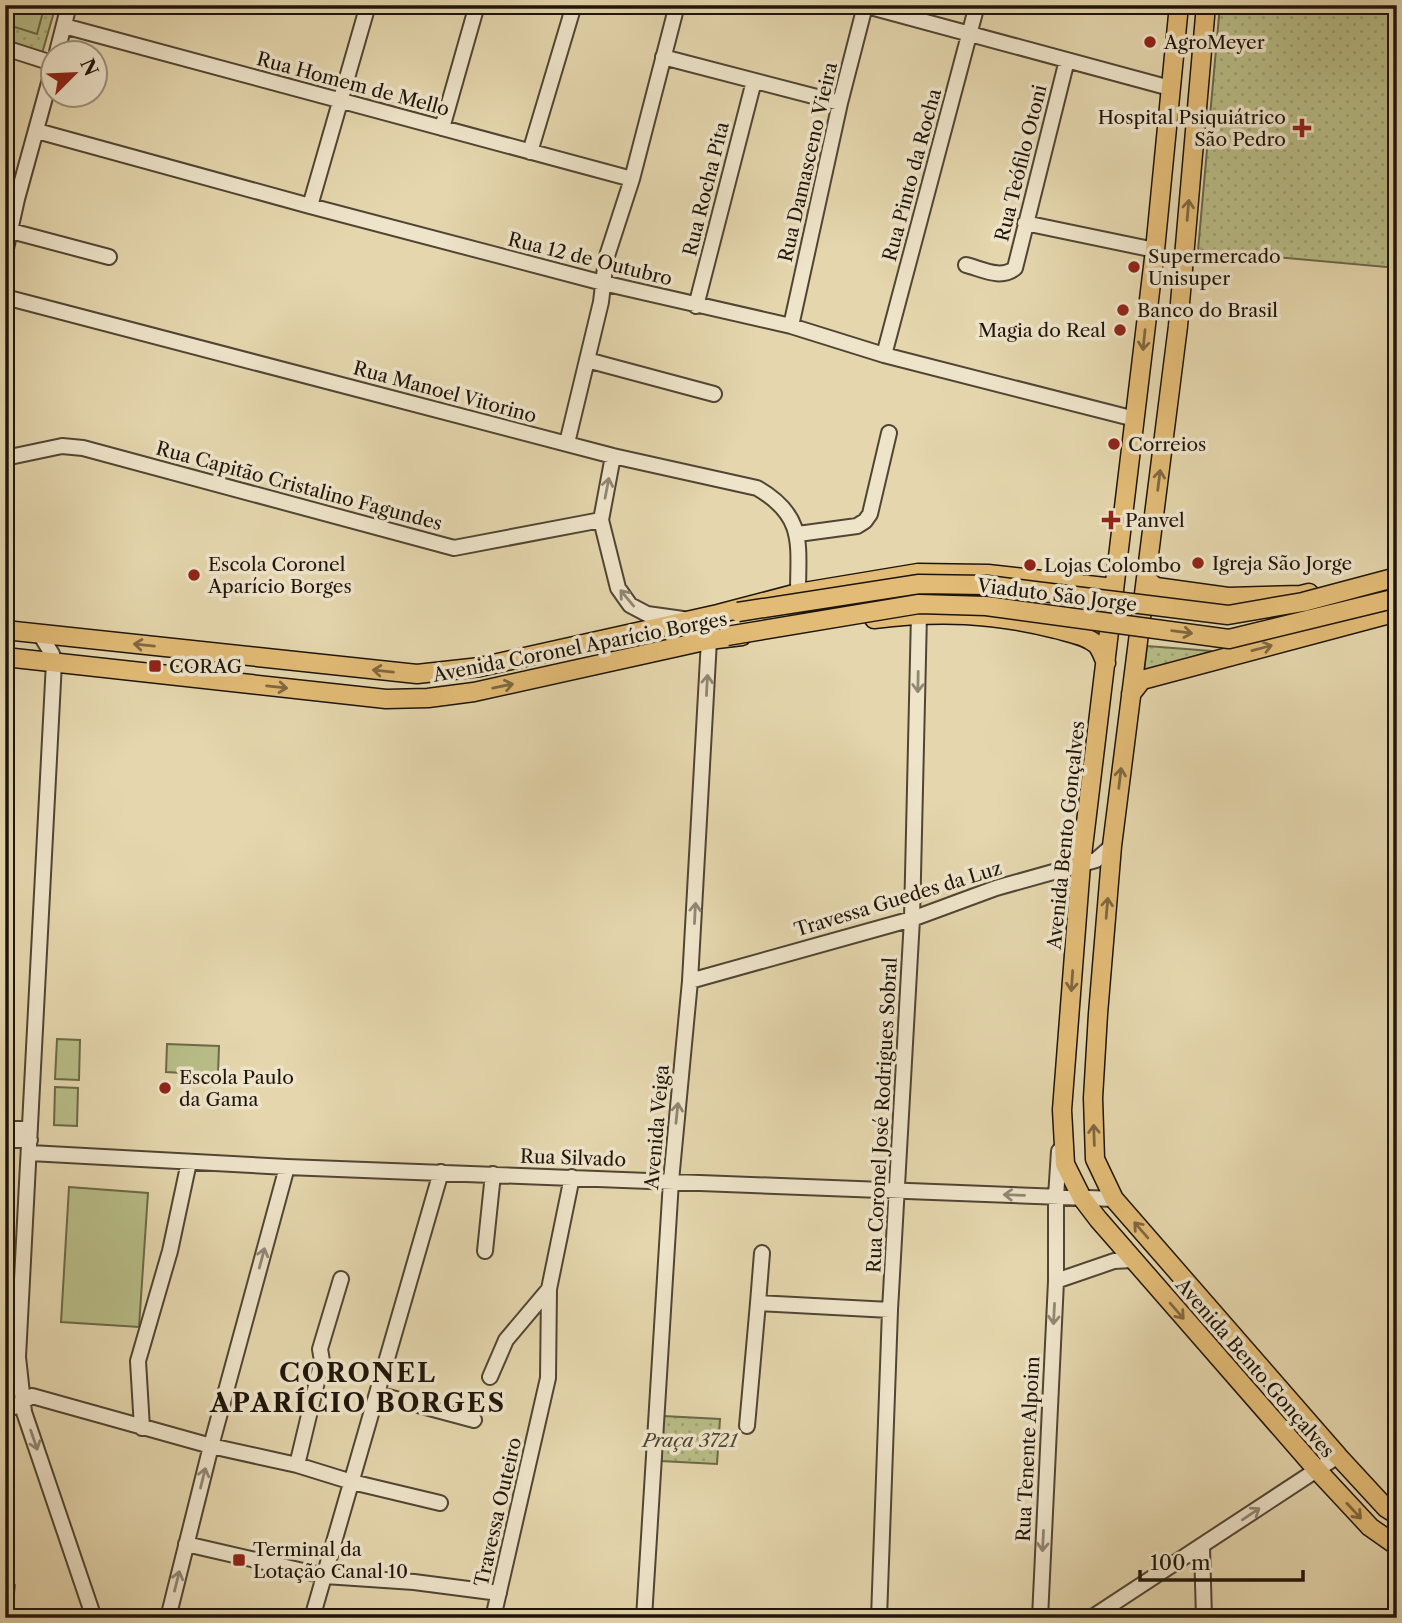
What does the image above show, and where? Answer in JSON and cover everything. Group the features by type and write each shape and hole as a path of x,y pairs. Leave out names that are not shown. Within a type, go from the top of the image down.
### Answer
{"main road":[{"name":"Avenida Bento Gonçalves","path":"1179,5 1155,250 1081,864 1062,1110 1065,1164 1082,1198 1132,1260 1317,1470 1370,1527 1397,1546"},
{"name":"Avenida Bento Gonçalves","path":"1206,5 1178,326 1112,846 1093,1098 1095,1159 1114,1199 1338,1456 1386,1508 1397,1515"},
{"path":"1146,580 1156,587 1228,597 1301,596 1397,570"},
{"name":"Avenida Coronel Aparício Borges","path":"5,630 417,674 480,667 718,614 798,593 918,573 988,574 1114,588"},
{"name":"Viaduto São Jorge","path":"718,614 919,584 987,585 1228,615 1303,603 1397,577"},
{"path":"1034,623 1048,606 1040,579"},
{"path":"1228,597 1215,615 1214,634 1230,657"},
{"name":"Viaduto São Jorge","path":"718,638 919,604 986,606 1229,639 1397,598"},
{"path":"1131,694 1142,680 1397,612"},
{"name":"Avenida Coronel Aparício Borges","path":"5,657 386,699 428,698 474,692 718,638 919,614 987,615 1034,623 1084,636 1098,646 1106,663"}],"street":[{"path":"61,38 69,5"},
{"path":"310,206 368,5"},
{"path":"442,128 477,5"},
{"path":"530,152 574,5"},
{"path":"567,443 601,302 606,259 632,179 677,5"},
{"name":"Rua Pinto da Rocha","path":"884,355 977,5"},
{"path":"864,6 1170,88"},
{"name":"Rua Damasceno Vieira","path":"791,326 864,6"},
{"name":"Rua Homem de Mello","path":"64,26 632,179"},
{"path":"5,47 38,58"},
{"path":"663,57 840,103"},
{"name":"Rua Teófilo Otoni","path":"966,265 1002,274 1015,268 1067,60"},
{"name":"Rua Rocha Pita","path":"696,306 754,81"},
{"path":"5,253 11,232 11,196 37,131 43,108"},
{"name":"Rua 12 de Outubro","path":"37,131 603,283 791,326 884,355 1135,419"},
{"path":"1025,223 1155,250"},
{"path":"11,232 109,257"},
{"name":"Rua Manoel Vitorino","path":"5,297 613,456 757,488 774,498 787,513 798,534"},
{"path":"587,360 714,394"},
{"path":"798,593 798,534 857,526 865,522 870,514 889,433"},
{"name":"Rua Capitão Cristalino Fagundes","path":"5,458 62,446 83,447 454,548 601,520"},
{"path":"613,456 601,520 618,588 630,606 647,614 688,620"},
{"name":"Rua Coronel José Rodrigues Sobral","path":"879,1618 890,1310 912,919 919,614"},
{"path":"40,634 54,662 18,1357 22,1401 94,1618"},
{"name":"Avenida Veiga","path":"644,1618 671,1181 718,638"},
{"name":"Travessa Guedes da Luz","path":"690,981 912,919 996,888 1096,860 1112,846"},
{"name":"Rua Tenente Alpoim","path":"1040,1618 1056,1281 1056,1197 1062,1110"},
{"name":"Rua Silvado","path":"5,1129 30,1141"},
{"name":"Rua Silvado","path":"5,1140 189,1162 1114,1199"},
{"path":"142,1428 138,1361 170,1251 189,1162"},
{"path":"168,1618 211,1446 287,1167"},
{"path":"312,1618 441,1171"},
{"path":"485,1251 493,1174"},
{"name":"Travessa Outeiro","path":"493,1618 548,1378 549,1289 572,1177"},
{"path":"747,1426 762,1253"},
{"path":"1056,1281 1114,1261 1132,1260"},
{"path":"297,1465 322,1361 320,1349 341,1279"},
{"path":"490,1377 506,1340 549,1289"},
{"path":"758,1303 890,1310"},
{"path":"377,1394 474,1420"},
{"path":"5,1409 14,1407 32,1396 142,1428 440,1503"},
{"path":"1091,1618 1338,1456"},
{"path":"186,1544 325,1576 414,1582 499,1593"},
{"path":"1202,1546 1204,1618"}],"green space":[{"path":"5,5 56,5 46,38 38,38 38,64 5,54"},
{"path":"5,5 37,5 44,8 37,34 5,24"},
{"name":"Hospital Psiquiátrico São Pedro","path":"1220,5 1397,5 1397,82 1389,189 1397,190 1397,268 1198,250"},
{"path":"1147,646 1212,651 1144,672"},
{"path":"57,1039 80,1040 79,1080 55,1079"},
{"path":"167,1044 219,1046 218,1075 166,1072"},
{"path":"55,1087 78,1088 77,1126 54,1125"},
{"path":"69,1187 148,1193 139,1327 61,1322"},
{"name":"Praça 3721","path":"663,1416 720,1419 717,1464 661,1461"},
{"path":"5,1573 15,1585 13,1602 5,1609"}],"place":[{"name":"AgroMeyer","path":"1150,42"},
{"name":"Hospital Psiquiátrico São Pedro","path":"1302,128"},
{"name":"Supermercado Unisuper","path":"1134,267"},
{"name":"Banco do Brasil","path":"1123,310"},
{"name":"Magia do Real","path":"1120,330"},
{"name":"Correios","path":"1114,444"},
{"name":"Panvel","path":"1111,520"},
{"name":"Igreja São Jorge","path":"1198,563"},
{"name":"Lojas Colombo","path":"1030,565"},
{"name":"Escola Coronel Aparício Borges","path":"194,575"},
{"name":"CORAG","path":"155,666"},
{"name":"Escola Paulo da Gama","path":"165,1088"},
{"name":"Terminal da Lotação Canal 10","path":"239,1560"}],"district":[{"name":"CORONEL APARÍCIO BORGES","path":"358,1388"}]}
